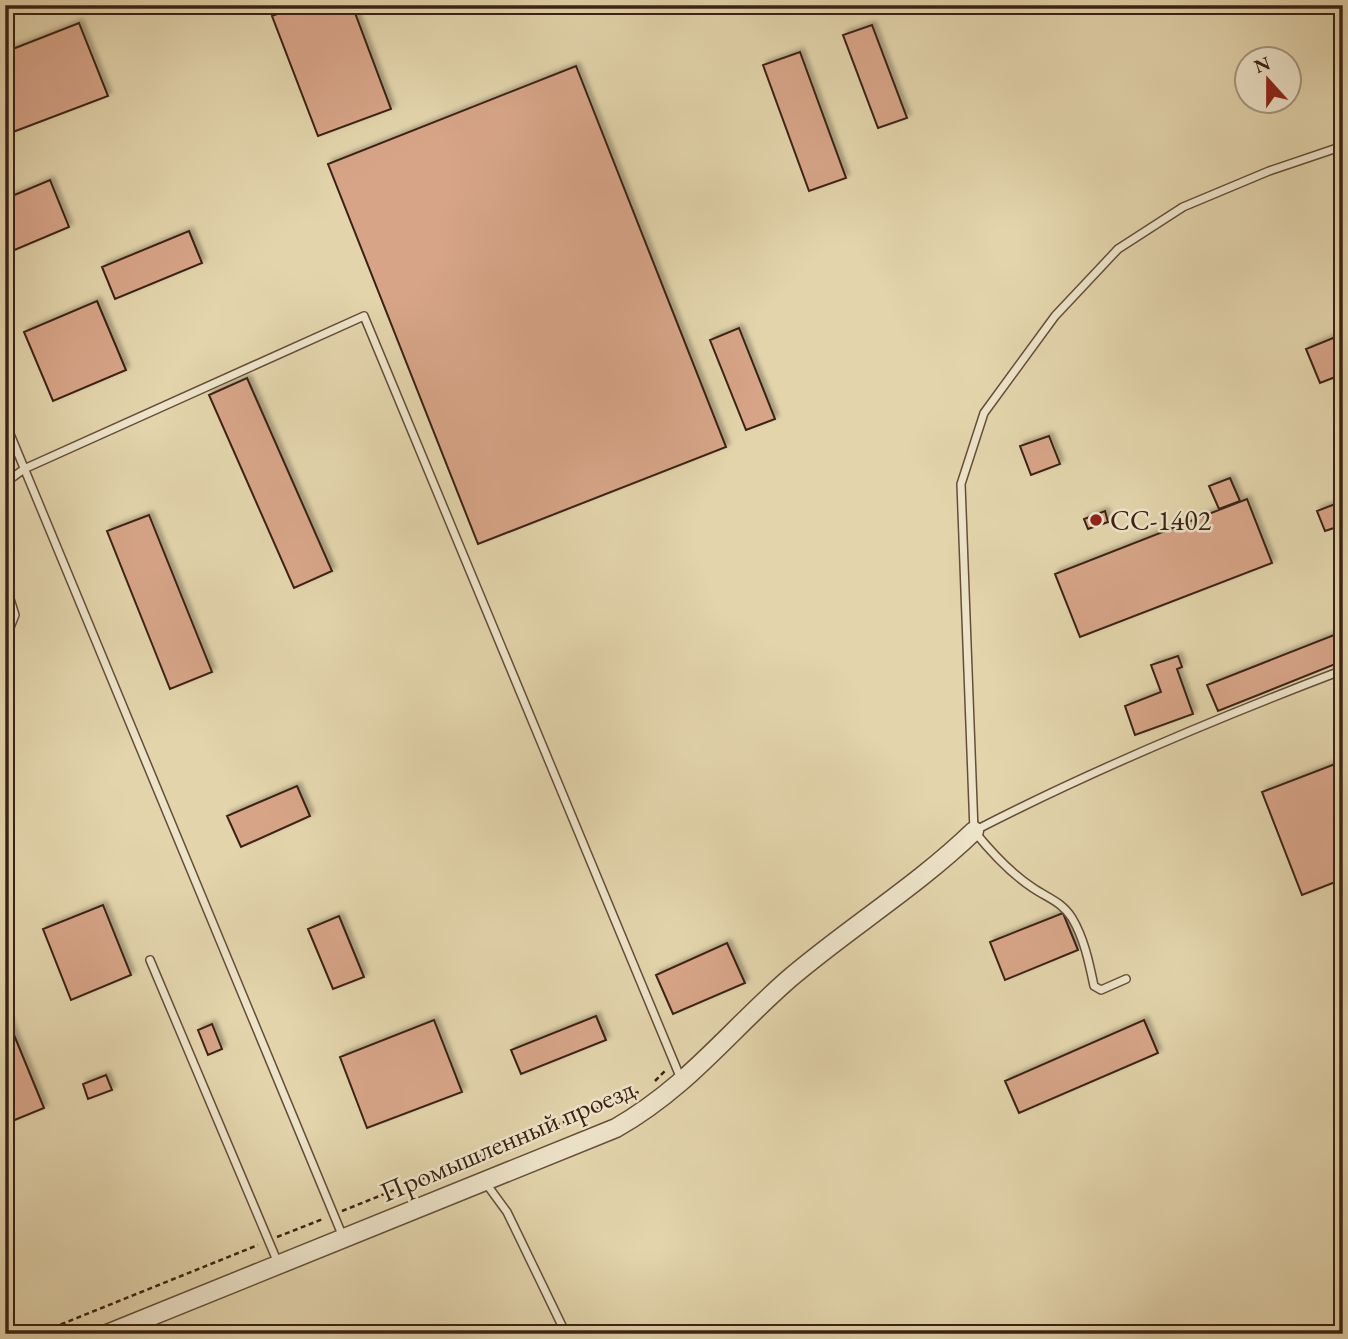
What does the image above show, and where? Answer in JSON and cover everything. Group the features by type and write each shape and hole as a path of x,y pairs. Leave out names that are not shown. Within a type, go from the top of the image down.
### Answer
{"street":[{"name":"Промышленный проезд","path":"107,1334 616,1128 683,1083 788,979 859,922 941,863 974,831"}],"lane":[{"path":"1126,979 1101,990 1094,986 1084,942 1071,915 1054,898 1034,889 993,855 974,831 961,484 984,413 1055,316 1118,249 1183,206 1269,171 1343,146"},
{"path":"5,483 24,469 365,316 683,1083"},
{"path":"5,422 343,1237"},
{"path":"5,583 15,615 5,640"},
{"path":"974,831 1131,755 1224,715 1343,670"},
{"path":"150,960 278,1263"},
{"path":"485,1182 507,1212 566,1334"},
{"path":"657,1334 670,1334"}],"path":[{"path":"37,1334 630,1098 649,1087 674,1062"}],"building":[{"path":"300,5 352,5 391,109 318,136 272,16"},
{"path":"79,23 108,96 5,135 5,52"},
{"path":"872,25 907,118 878,128 843,35"},
{"path":"800,52 846,178 809,191 763,65"},
{"path":"576,66 726,447 478,544 328,164"},
{"path":"50,180 69,227 5,254 5,199"},
{"path":"189,231 202,263 115,299 102,267"},
{"path":"97,301 126,370 53,401 24,332"},
{"path":"739,328 775,419 746,430 710,340"},
{"path":"1343,334 1343,374 1320,383 1306,349"},
{"path":"247,378 332,571 294,588 209,395"},
{"path":"1049,436 1060,464 1031,475 1020,446"},
{"path":"1230,478 1240,501 1219,509 1209,486"},
{"path":"1247,499 1272,563 1080,637 1055,574"},
{"path":"1343,501 1343,525 1325,531 1317,511"},
{"name":"СС-1402","path":"1105,511 1108,522 1088,529 1084,519"},
{"path":"149,515 212,672 170,689 107,531"},
{"path":"1334,635 1343,661 1218,711 1207,685"},
{"path":"1178,656 1182,667 1177,669 1193,714 1135,735 1125,706 1161,692 1151,665"},
{"path":"1343,761 1343,879 1302,895 1262,792"},
{"path":"297,786 310,816 241,847 227,816"},
{"path":"103,905 131,975 71,1000 43,929"},
{"path":"1063,913 1078,950 1005,980 990,942"},
{"path":"339,916 364,977 333,989 308,929"},
{"path":"727,943 745,983 673,1014 656,975"},
{"path":"5,1013 44,1108 5,1124"},
{"path":"596,1016 606,1040 521,1074 511,1050"},
{"path":"434,1020 462,1092 367,1128 340,1057"},
{"path":"1144,1020 1158,1053 1019,1113 1005,1081"},
{"path":"212,1024 222,1049 208,1055 198,1030"},
{"path":"106,1075 112,1090 88,1099 83,1084"}],"place":[{"name":"СС-1402","path":"1096,520"}]}
